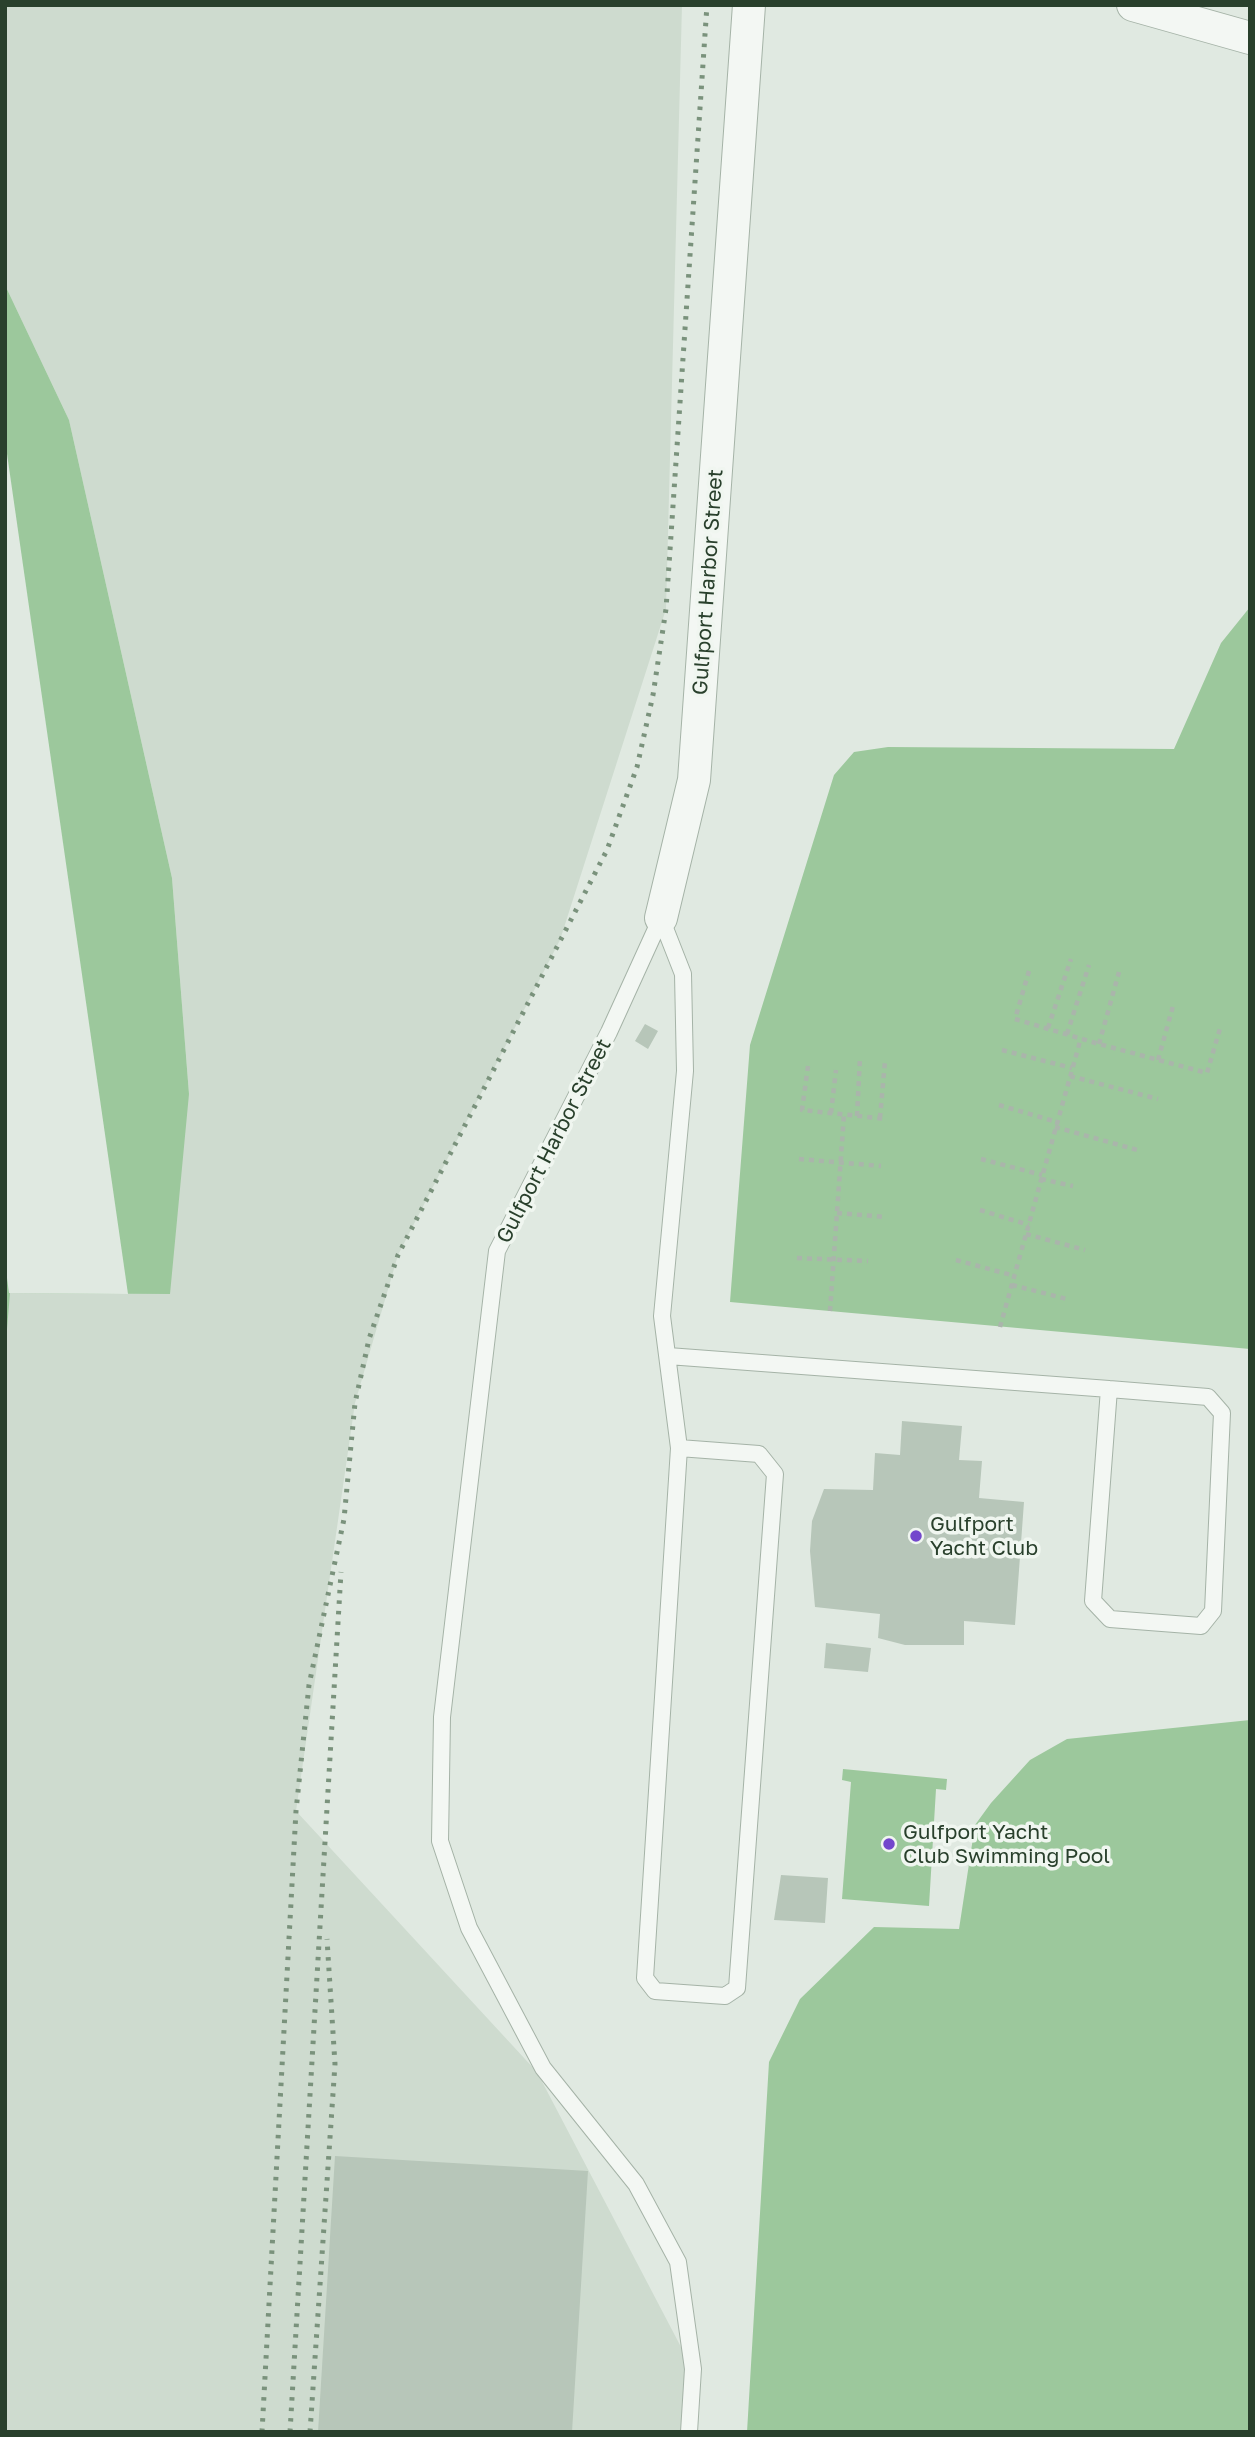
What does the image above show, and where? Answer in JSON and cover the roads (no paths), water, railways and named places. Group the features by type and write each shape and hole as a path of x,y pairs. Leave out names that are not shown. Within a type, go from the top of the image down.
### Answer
{"street":[{"name":"Gulfport Harbor Street","path":"661,918 694,780 749,5"},
{"path":"1133,5 1250,38"}],"lane":[{"path":"661,918 683,974 685,1071 662,1316 679,1448 645,1978 655,1991 725,1997 737,1988 775,1474 759,1454 679,1448"},
{"name":"Gulfport Harbor Street","path":"661,918 609,1032 497,1251 442,1717 440,1841 469,1928 542,2068 636,2184 678,2262 694,2368 690,2432"},
{"path":"668,1356 1109,1389 1208,1397 1222,1413 1213,1611 1201,1626 1110,1619 1093,1601 1109,1389"}],"railway":[{"path":"262,2432 296,1811 309,1685 344,1519 355,1403 369,1339 398,1255 607,850 637,767 653,695 666,609 707,5"},
{"path":"290,2432 341,1572"},
{"path":"310,2432 335,2064 327,1939"}],"place":[{"name":"Gulfport Yacht Club","path":"916,1536"},
{"name":"Gulfport Yacht Club Swimming Pool","path":"889,1844"}]}
